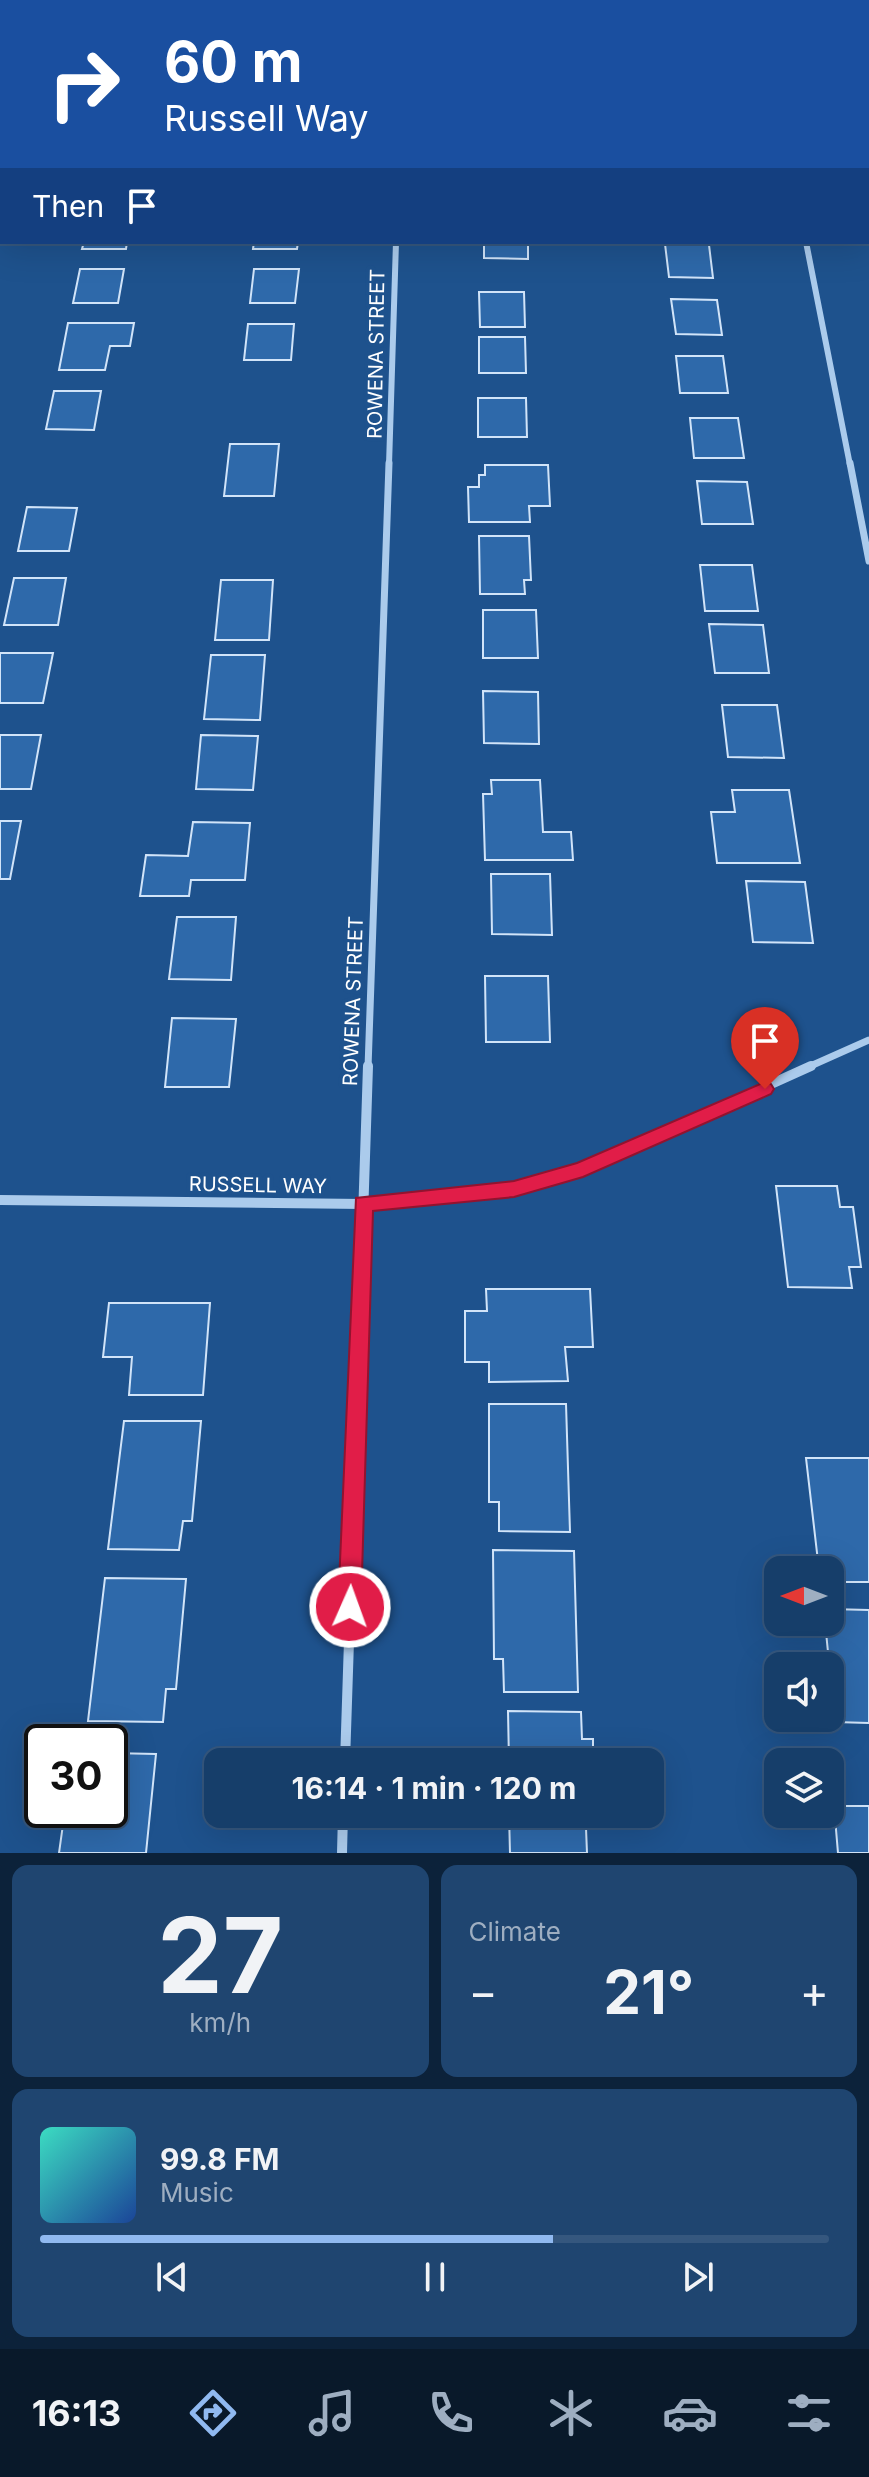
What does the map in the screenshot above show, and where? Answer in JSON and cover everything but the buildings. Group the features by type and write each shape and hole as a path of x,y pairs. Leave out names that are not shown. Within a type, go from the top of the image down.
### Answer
{"street":[{"name":"ROWENA STREET","path":"345,1748 396,244"},
{"path":"806,244 869,561"},
{"path":"859,509 869,509"},
{"name":"RUSSELL WAY","path":"0,1200 363,1204 514,1189 583,1169 713,1114 869,1040"},
{"path":"342,1853 343,1828"}],"route":[{"path":"350,1607 363,1204 448,1198 514,1189 583,1169 765,1089"}]}
